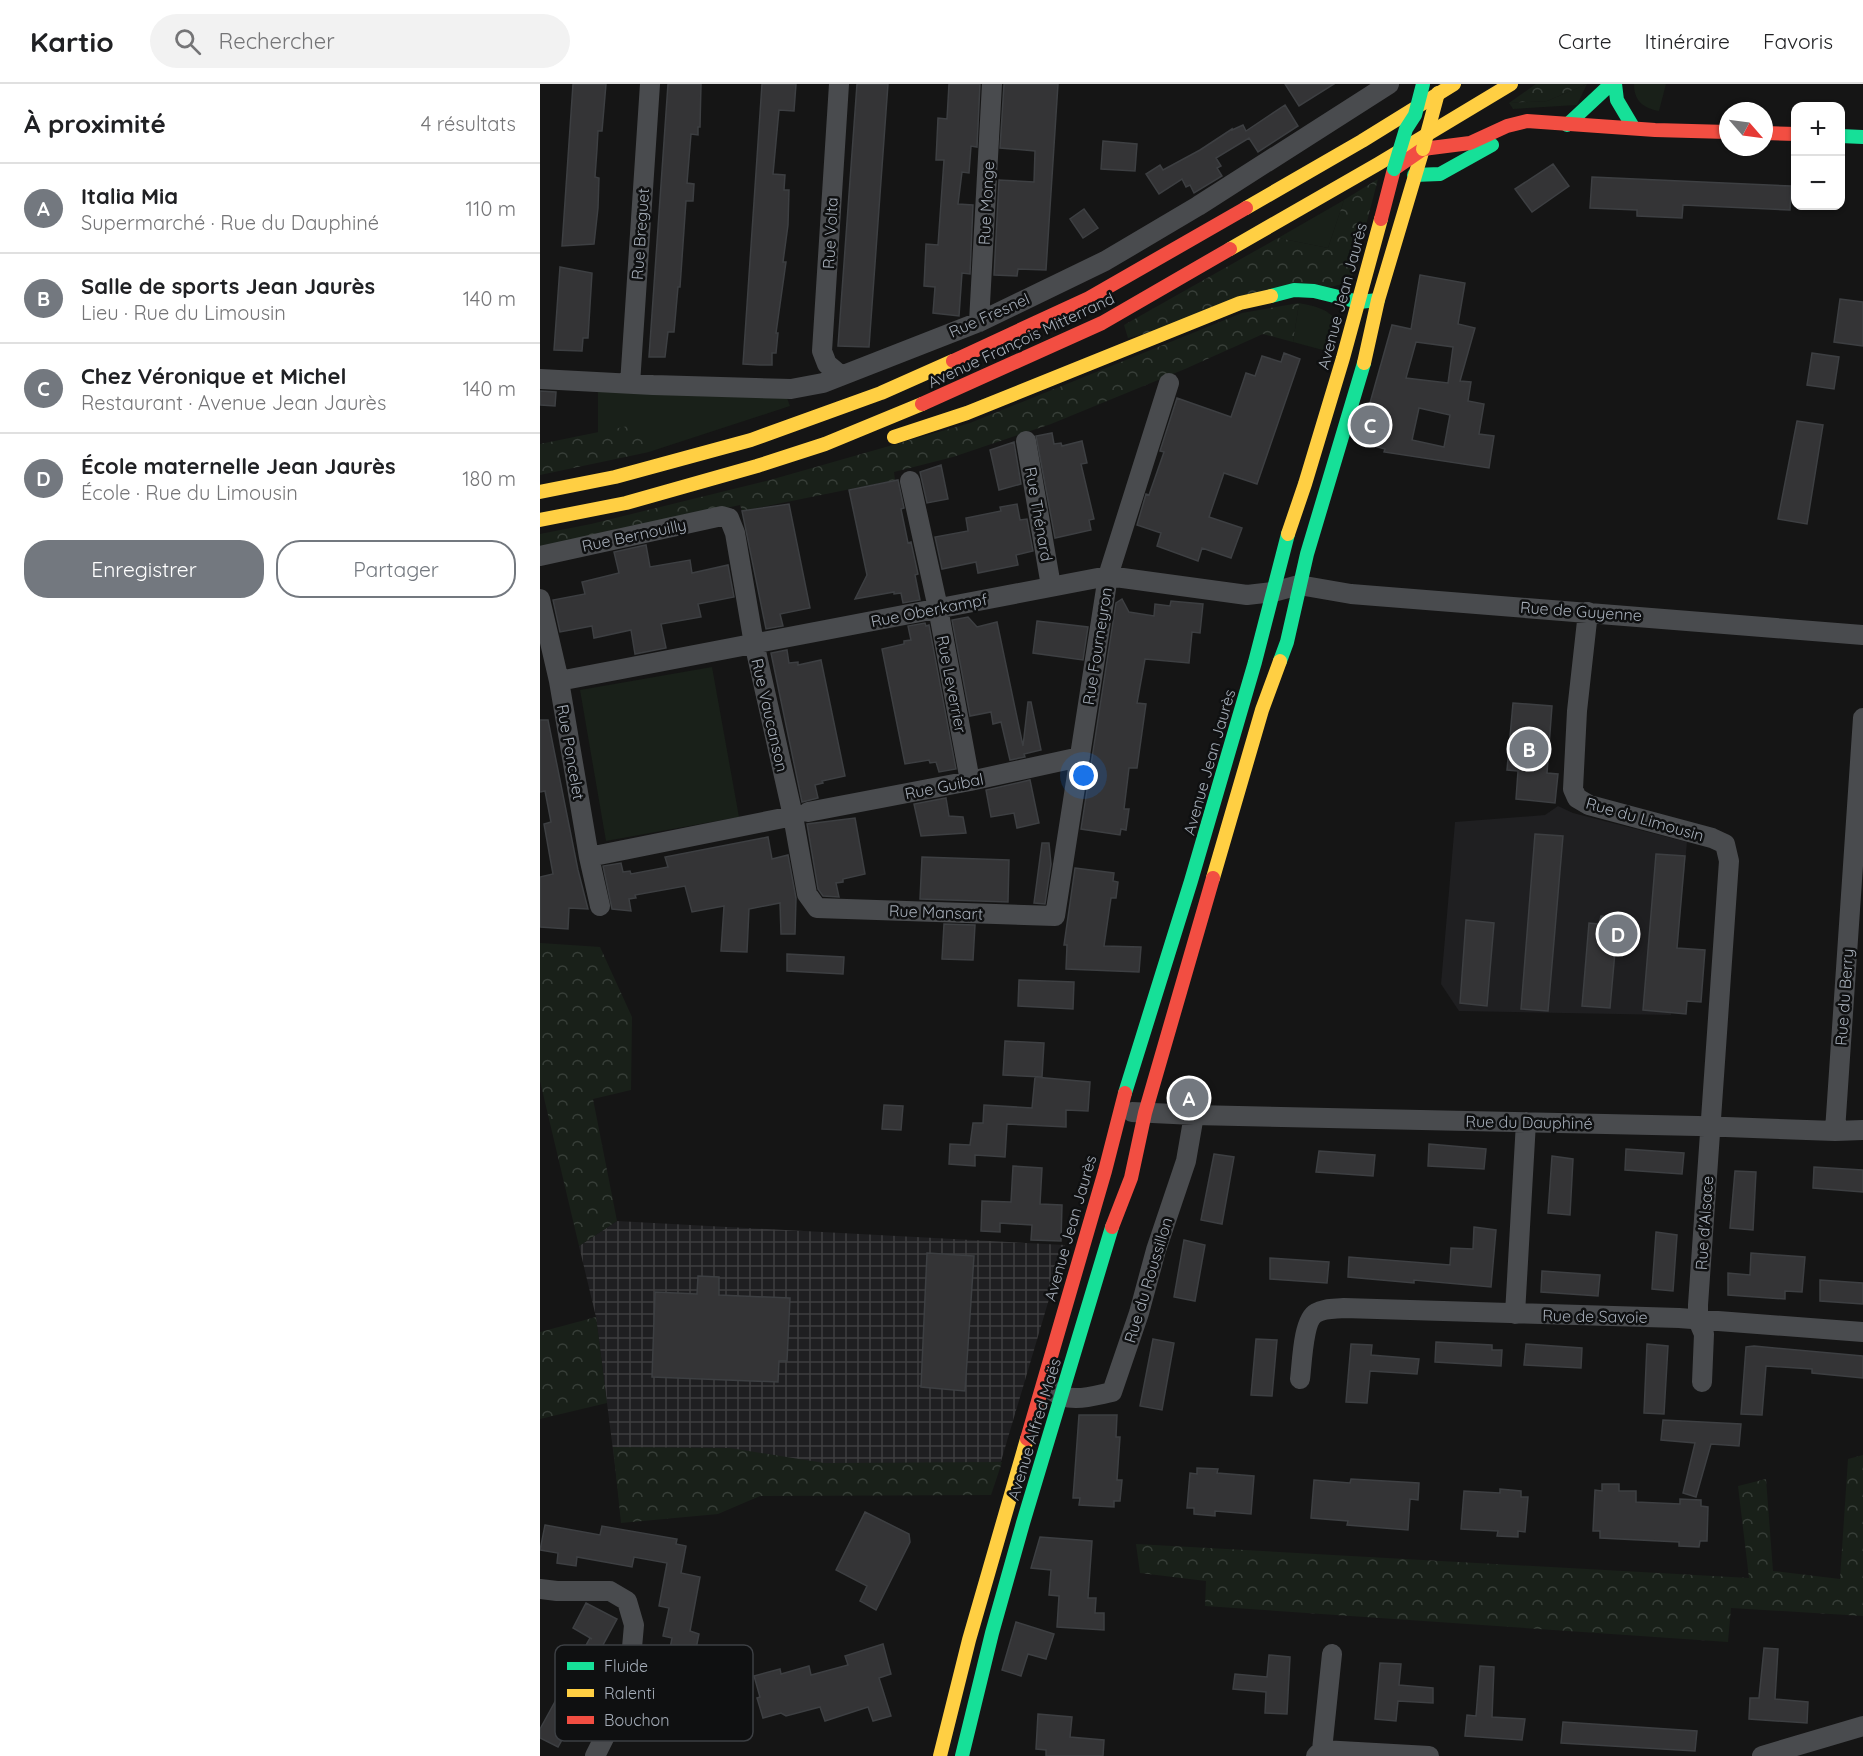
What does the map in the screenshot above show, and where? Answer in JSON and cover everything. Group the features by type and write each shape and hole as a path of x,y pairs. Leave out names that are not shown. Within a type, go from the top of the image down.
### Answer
{"main road":[{"name":"Avenue Jean Jaurès","path":"1023,1450 1099,1193 1132,1068 1191,881 1256,662 1293,513 1305,484 1359,302 1406,129 1415,115 1423,84"},
{"path":"1145,1113 1262,710 1287,642 1299,585 1370,342 1378,300 1441,84"},
{"name":"Avenue François Mitterrand","path":"540,492 615,477 752,440 881,393 1089,298 1362,141 1454,84"},
{"name":"Avenue François Mitterrand","path":"540,520 626,503 825,444 886,420 1027,358 1102,323 1368,170 1511,84"},
{"path":"1414,175 1440,174 1487,147 1515,136 1541,133 1567,125 1613,84 1617,100 1633,127"},
{"path":"1414,175 1406,161 1416,130 1415,115"},
{"path":"1394,169 1423,149 1470,143 1507,126 1527,121 1655,130 1719,132"},
{"path":"1773,134 1791,134"},
{"path":"1845,136 1863,137"},
{"path":"885,440 967,413 1240,303 1294,290 1314,291 1359,302 1378,300"},
{"path":"825,444 855,446"},
{"name":"Avenue Alfred Maës","path":"962,1756 995,1622 1108,1238 1131,1178 1145,1113"},
{"name":"Avenue Alfred Maës","path":"940,1756 969,1640 1023,1450"}],"street":[{"name":"Rue Breguet","path":"630,384 650,84"},
{"name":"Rue Volta","path":"839,84 822,351 827,364 840,375"},
{"name":"Rue Monge","path":"980,322 992,84"},
{"name":"Rue Fresnel","path":"540,379 791,389 824,382 980,322 1105,261 1209,199 1389,84"},
{"name":"Rue Fourneyron","path":"1055,916 1108,576 1168,383"},
{"name":"Rue Thénard","path":"1026,441 1051,586"},
{"name":"Rue Leverrier","path":"910,482 938,608 970,781"},
{"name":"Rue Bernouilly","path":"540,556 722,516 729,518"},
{"name":"Rue Vaucanson","path":"729,518 735,533 754,641 801,814 807,894 818,908"},
{"name":"Rue Oberkampf","path":"558,678 1108,576 1247,595 1273,592 1299,585"},
{"name":"Rue de Guyenne","path":"1299,585 1351,594 1863,635"},
{"name":"Rue Poncelet","path":"540,599 558,678 589,857 600,906"},
{"name":"Rue du Limousin","path":"1588,612 1576,733 1573,789 1577,798 1589,805 1712,838 1725,844 1729,861 1712,1126"},
{"name":"Rue du Berry","path":"1835,1131 1863,718"},
{"name":"Rue Guibal","path":"589,857 1079,759"},
{"name":"Rue Mansart","path":"818,908 1055,916"},
{"name":"Rue du Dauphiné","path":"1121,1109 1145,1113 1194,1115 1863,1130"},
{"name":"Rue du Roussillon","path":"1060,1396 1087,1397 1112,1392 1132,1336 1156,1250 1185,1161 1194,1115"},
{"path":"1515,1314 1526,1122"},
{"name":"Rue d'Alsace","path":"1702,1382 1704,1334 1698,1320 1712,1126"},
{"name":"Rue de Savoie","path":"1300,1379 1308,1320 1316,1312 1344,1308 1698,1320 1863,1332"},
{"path":"1042,1383 1060,1396"},
{"path":"540,1589 610,1592 627,1601 634,1626 632,1645"},
{"path":"1332,1654 1319,1753 1429,1756"},
{"path":"1762,1756 1795,1752 1863,1726"},
{"path":"595,1756 602,1741"}],"shaded area":[{"path":"1558,806 1573,813 1687,842 1671,1015 1459,1011 1441,984 1455,822 1545,815"},
{"path":"617,1221 1065,1245 994,1485 619,1497 596,1317 579,1246"}],"green space":[{"path":"1536,84 1587,84 1547,101 1509,103"},
{"path":"1587,84 1577,105 1513,109 1509,103 1547,101"},
{"path":"1634,84 1666,84 1659,111 1640,103 1634,90"},
{"path":"1378,179 1353,275 1346,283 1128,338 1124,325 1278,238 1328,248 1344,200"},
{"path":"1344,200 1328,248 1278,238"},
{"path":"1299,303 1322,309 1338,323 1330,352 1293,342"},
{"path":"1299,303 1293,342 1263,334 1051,424 953,457 894,472 895,480 742,511 740,505 540,548 540,534 591,524 770,480 970,423 1242,313"},
{"path":"598,392 786,395 790,406 649,452 598,432"},
{"path":"633,425 649,452 540,475 540,444"},
{"path":"712,667 739,817 606,841 580,690"},
{"path":"540,943 600,947 632,1017 631,1090 593,1099 617,1221 579,1246 540,1081"},
{"path":"596,1317 607,1403 540,1419 540,1332"},
{"path":"613,1447 730,1448 824,1463 1002,1462 991,1495 760,1496 718,1514 621,1523"},
{"path":"1863,1455 1863,1616 1731,1608 1728,1642 1205,1606 1206,1581 1140,1573 1136,1544 1749,1578 1738,1486 1766,1479 1773,1571 1840,1579 1848,1459"}],"building":[{"path":"573,84 606,84 602,131 598,131 595,177 599,178 598,208 594,244 562,246"},
{"path":"668,84 701,84 700,127 698,127 698,135 691,134 687,183 694,184 693,201 686,201 680,287 678,287 674,332 668,332 665,357 649,357"},
{"path":"762,84 796,84 794,111 779,110 773,174 785,175 784,190 789,190 788,225 783,262 786,262 776,333 778,333 776,353 772,353 772,365 743,364"},
{"path":"857,84 888,84 869,347 838,346"},
{"path":"949,84 980,84 977,147 971,146 969,173 962,172 958,204 973,205 970,274 962,273 959,316 933,313 935,287 924,286 926,244 938,245 944,160 936,160 938,118 947,119"},
{"path":"1004,84 1058,84 1046,270 1018,269 1017,276 994,275 999,180 1034,182 1035,151 1000,148"},
{"path":"1285,84 1334,84 1299,106"},
{"path":"1285,105 1298,126 1258,152 1249,138 1216,158 1221,166 1217,168 1222,176 1194,193 1190,185 1186,187 1182,179 1159,194 1146,174 1160,165 1163,170 1232,129 1243,125 1246,131"},
{"path":"1103,141 1137,144 1135,171 1101,169"},
{"path":"1553,164 1569,186 1532,212 1515,189"},
{"path":"1592,177 1791,186 1790,210 1683,205 1682,218 1637,216 1637,210 1590,208"},
{"path":"1084,209 1098,228 1083,238 1070,219"},
{"path":"560,267 592,273 588,338 583,338 582,351 554,350"},
{"path":"1420,275 1465,283 1458,324 1475,328 1460,381 1471,382 1468,401 1484,404 1479,434 1494,436 1489,468 1384,452 1385,449 1359,442 1392,325 1411,329","holes":["1416,342 1453,347 1448,383 1406,378","1419,408 1450,415 1444,447 1412,440"]},
{"path":"1840,299 1863,302 1863,346 1834,342"},
{"path":"1284,353 1300,359 1257,484 1224,473 1209,517 1242,528 1231,558 1202,548 1198,561 1157,546 1161,533 1137,525 1146,494 1149,495 1164,452 1160,451 1177,398 1231,417 1246,373 1255,376 1262,356 1281,362"},
{"path":"1812,353 1839,357 1834,389 1807,385"},
{"path":"540,391 556,392 555,406 540,405"},
{"path":"1797,421 1823,425 1807,524 1778,519"},
{"path":"1052,433 1054,444 1061,443 1062,446 1082,441 1087,463 1081,464 1094,519 1089,520 1091,530 1055,538 1036,436"},
{"path":"1014,442 1021,484 999,490 990,450"},
{"path":"941,465 948,499 927,503 920,472"},
{"path":"898,480 908,543 911,542 918,574 915,575 920,600 903,603 901,593 894,594 894,592 855,599 867,575 849,490"},
{"path":"789,504 810,608 780,614 783,626 766,629 742,511"},
{"path":"1017,504 1020,520 1027,519 1033,551 1016,555 1018,565 978,573 976,562 942,569 935,537 968,531 966,518 1001,511 1000,507"},
{"path":"646,545 650,567 690,560 692,573 728,565 734,597 698,604 701,617 661,624 666,648 635,654 631,630 594,638 592,626 560,632 553,600 585,594 582,582 619,573 614,552"},
{"path":"1122,599 1129,612 1154,616 1155,604 1170,606 1171,601 1203,604 1200,633 1192,632 1189,663 1145,659 1137,703 1146,704 1137,768 1129,768 1124,809 1129,809 1126,830 1121,829 1120,835 1081,829 1116,603"},
{"path":"968,617 977,627 997,622 1023,746 1028,702 1031,702 1041,750 1010,760 1001,722 993,724 991,712 970,716 952,620"},
{"path":"1037,621 1088,627 1083,660 1033,653"},
{"path":"925,623 926,626 929,625 956,769 939,772 936,762 930,763 929,760 905,764 882,649 911,640 908,626"},
{"path":"787,650 789,663 798,662 798,665 821,660 845,776 822,781 823,783 815,785 818,798 802,802 771,653"},
{"path":"1513,703 1552,706 1547,773 1558,774 1555,803 1516,799 1518,771 1507,770"},
{"path":"540,720 548,720 588,909 569,908 568,929 540,927 540,877 553,874 544,824 551,822 545,791 540,792"},
{"path":"1030,780 1039,823 1017,828 1014,813 991,817 986,790"},
{"path":"946,798 949,816 963,817 966,833 921,836 914,804"},
{"path":"855,818 865,874 836,883 839,897 823,896 818,889 807,824"},
{"path":"1535,834 1563,836 1548,1011 1521,1009"},
{"path":"768,837 772,859 788,855 796,898 795,934 781,934 780,903 749,909 747,952 721,951 724,906 692,912 685,886 635,895 636,898 629,899 631,911 612,909 603,866 621,863 623,872 630,871 631,874 668,867 665,857"},
{"path":"1042,843 1049,843 1051,864 1045,904 1034,903"},
{"path":"1656,854 1685,856 1677,948 1705,950 1701,1002 1687,1001 1686,1014 1643,1010"},
{"path":"922,857 1009,860 1008,902 920,899"},
{"path":"1075,868 1114,873 1113,881 1118,882 1116,898 1111,898 1104,946 1141,947 1139,972 1066,969 1067,945 1064,945"},
{"path":"1601,916 1618,918 1610,1008 1582,1006 1589,923 1599,924"},
{"path":"1466,920 1494,923 1487,1006 1460,1003"},
{"path":"944,924 975,925 973,960 942,959"},
{"path":"787,954 844,957 843,974 787,971"},
{"path":"1019,980 1074,982 1073,1009 1018,1006"},
{"path":"1005,1041 1044,1043 1042,1077 1003,1075"},
{"path":"1035,1077 1090,1082 1088,1111 1066,1110 1066,1127 1007,1124 1005,1157 975,1155 975,1166 949,1164 950,1144 970,1145 973,1123 983,1123 984,1105 1032,1108"},
{"path":"884,1105 903,1106 901,1130 882,1129"},
{"path":"1429,1144 1486,1149 1484,1169 1428,1166"},
{"path":"1626,1149 1684,1153 1682,1174 1625,1170"},
{"path":"1319,1151 1375,1155 1373,1176 1316,1172"},
{"path":"1214,1154 1234,1157 1222,1224 1201,1220"},
{"path":"1552,1156 1573,1159 1570,1215 1548,1213"},
{"path":"1013,1166 1042,1168 1040,1204 1062,1205 1061,1241 1031,1240 1032,1225 1000,1223 1000,1232 981,1231 982,1201 1011,1202"},
{"path":"1814,1167 1863,1170 1863,1192 1813,1188"},
{"path":"1735,1171 1756,1172 1753,1230 1730,1228"},
{"path":"1474,1227 1496,1230 1491,1287 1348,1277 1349,1257 1450,1265 1451,1248 1473,1249"},
{"path":"1656,1232 1677,1235 1673,1291 1652,1289"},
{"path":"1184,1240 1205,1245 1195,1301 1174,1297"},
{"path":"927,1253 974,1256 965,1391 921,1387"},
{"path":"1751,1253 1805,1257 1802,1292 1785,1291 1785,1299 1728,1295 1728,1273 1750,1275"},
{"path":"1270,1258 1329,1262 1327,1283 1270,1279"},
{"path":"1542,1271 1600,1275 1598,1296 1541,1292"},
{"path":"698,1276 719,1277 719,1295 790,1298 787,1361 779,1361 778,1382 652,1377 655,1292 697,1294"},
{"path":"1820,1280 1863,1283 1863,1304 1820,1301"},
{"path":"1153,1339 1174,1343 1162,1410 1140,1406"},
{"path":"1256,1339 1277,1340 1272,1396 1251,1395"},
{"path":"1436,1342 1492,1345 1492,1350 1502,1350 1501,1366 1435,1362"},
{"path":"1351,1344 1372,1345 1371,1355 1419,1359 1417,1374 1370,1371 1367,1403 1346,1402"},
{"path":"1526,1344 1582,1348 1581,1368 1524,1365"},
{"path":"1647,1344 1668,1346 1664,1414 1644,1413"},
{"path":"1746,1347 1863,1356 1863,1378 1812,1373 1812,1369 1766,1366 1762,1415 1741,1414"},
{"path":"1079,1415 1117,1415 1116,1437 1120,1437 1117,1480 1122,1480 1120,1501 1114,1501 1114,1507 1079,1505 1080,1498 1073,1498"},
{"path":"1663,1420 1741,1424 1739,1446 1711,1444 1696,1497 1683,1493 1695,1443 1661,1440"},
{"path":"1197,1468 1218,1469 1217,1473 1254,1476 1251,1514 1215,1511 1215,1516 1194,1514 1194,1508 1187,1508 1190,1473 1197,1474"},
{"path":"1351,1479 1419,1483 1418,1500 1410,1499 1408,1530 1347,1525 1348,1521 1311,1518 1314,1480 1350,1483"},
{"path":"1602,1484 1619,1484 1619,1491 1636,1491 1636,1502 1680,1504 1680,1499 1701,1500 1701,1506 1708,1507 1707,1541 1700,1541 1699,1547 1679,1546 1679,1542 1600,1538 1600,1531 1593,1531 1595,1490 1602,1491"},
{"path":"1500,1489 1521,1491 1521,1497 1528,1497 1525,1532 1518,1531 1518,1537 1497,1536 1498,1531 1461,1529 1464,1491 1500,1493"},
{"path":"865,1512 909,1534 910,1542 876,1610 860,1601 867,1586 836,1570"},
{"path":"545,1525 600,1535 602,1526 677,1539 676,1544 686,1546 681,1573 700,1577 690,1631 699,1634 697,1645 671,1645 672,1638 663,1636 669,1608 659,1606 667,1563 634,1557 632,1567 577,1557 576,1566 557,1563 558,1553 540,1550"},
{"path":"1040,1537 1092,1541 1088,1598 1096,1598 1095,1613 1104,1613 1104,1630 1057,1627 1059,1596 1049,1595 1051,1570 1031,1568"},
{"path":"586,1603 617,1619 603,1645 586,1645 590,1638 592,1639 573,1628"},
{"path":"1016,1622 1054,1634 1046,1659 1028,1654 1021,1676 1002,1670"},
{"path":"883,1644 891,1674 879,1678 891,1716 873,1721 868,1707 825,1721 820,1707 786,1716 781,1713 763,1718 754,1676 780,1669 781,1674 809,1666 811,1675 848,1665 845,1656"},
{"path":"1764,1648 1778,1649 1775,1699 1808,1702 1807,1723 1749,1719 1750,1698 1759,1698"},
{"path":"1269,1655 1290,1657 1287,1714 1265,1713 1266,1692 1233,1689 1235,1674 1267,1677"},
{"path":"1380,1663 1401,1664 1399,1685 1433,1688 1433,1703 1398,1701 1396,1721 1375,1719"},
{"path":"1480,1666 1494,1667 1492,1717 1525,1719 1522,1740 1465,1736 1467,1715 1476,1716"},
{"path":"555,1702 555,1741 561,1741 558,1747 540,1738 540,1729"},
{"path":"1038,1714 1072,1717 1070,1737 1104,1740 1103,1756 1046,1756 1046,1750 1036,1749"},
{"path":"1563,1722 1697,1731 1695,1751 1561,1743"}],"traffic: fast":[{"path":"1394,169 1406,129 1415,115 1423,84"},
{"path":"1567,125 1611,84"},
{"path":"1615,84 1617,100 1633,127"},
{"path":"1845,136 1863,137"},
{"path":"1414,175 1440,174 1492,145"},
{"path":"1271,296 1294,290 1314,291 1359,302 1378,300"},
{"path":"1280,661 1287,642 1307,554 1364,363"},
{"path":"1125,1093 1191,881 1255,662 1288,534"},
{"path":"962,1756 992,1633 1023,1523 1112,1227"}],"traffic: slow":[{"path":"1246,208 1362,141 1454,84"},
{"path":"1230,249 1511,84"},
{"path":"1423,149 1438,93"},
{"path":"1364,363 1378,300 1423,149"},
{"path":"1288,534 1343,358 1381,219"},
{"path":"894,437 967,413 1240,303 1271,296"},
{"path":"540,492 615,477 751,440 881,393 953,361"},
{"path":"540,520 626,503 757,466 825,444 922,404"},
{"path":"1213,878 1262,710 1280,661"},
{"path":"940,1756 969,1640 1027,1439"}],"traffic: jam":[{"path":"1381,219 1394,169 1423,149 1470,143 1507,126 1527,121 1655,130 1719,132"},
{"path":"1773,133 1791,134"},
{"path":"953,361 1089,298 1246,208"},
{"path":"922,404 1102,323 1230,249"},
{"path":"1112,1227 1131,1178 1145,1113 1213,878"},
{"path":"1027,1439 1105,1171 1125,1093"}],"place":[{"name":"Chez Véronique et Michel","path":"1370,425"},
{"name":"Salle de sports Jean Jaurès","path":"1529,749"},
{"name":"École maternelle Jean Jaurès","path":"1618,934"},
{"name":"Italia Mia","path":"1189,1098"}]}
